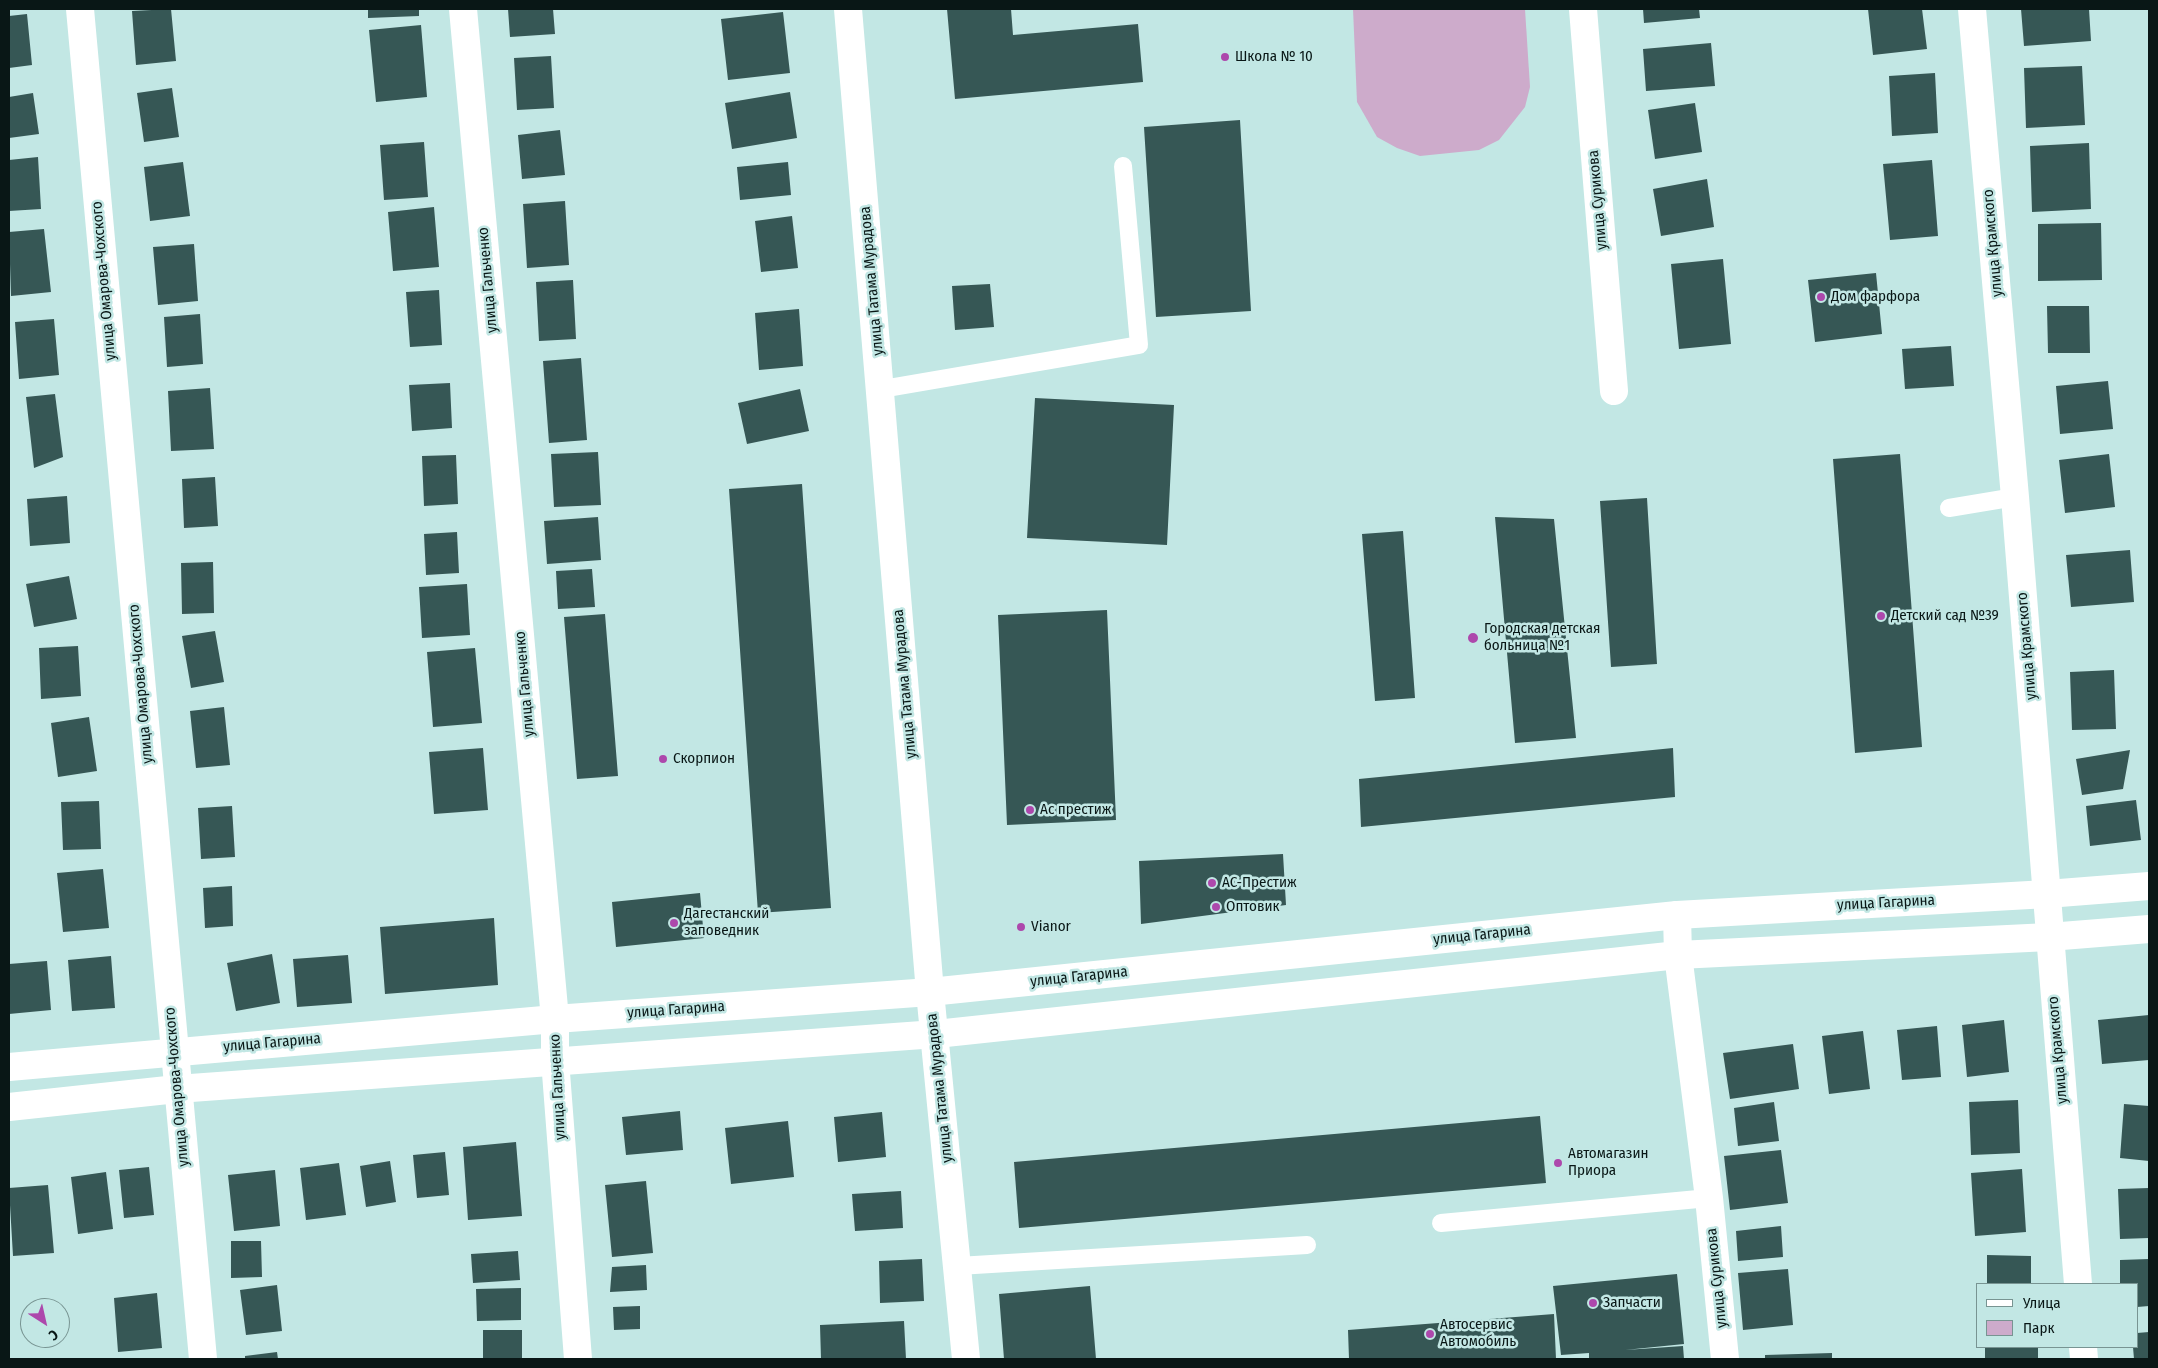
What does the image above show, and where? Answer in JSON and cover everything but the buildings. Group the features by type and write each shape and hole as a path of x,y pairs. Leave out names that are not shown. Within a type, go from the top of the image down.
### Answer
{"street":[{"name":"улица Омарова-Чохского","path":"80,9 203,1359"},
{"name":"улица Гальченко","path":"463,9 556,1019 554,1060 578,1359"},
{"name":"улица Татама Мурадова","path":"848,9 882,389 930,992 936,1034 966,1359"},
{"name":"улица Сурикова","path":"1583,9 1614,391"},
{"name":"улица Крамского","path":"1972,9 2015,498 2078,1283"},
{"name":"улица Гагарина","path":"9,1067 556,1019 930,992 1677,915 2047,894 2149,886"},
{"name":"улица Сурикова","path":"1677,915 1678,954 1709,1198 1725,1359"},
{"path":"9,1106 177,1089 554,1060 936,1034 1678,954 2049,937 2149,929"}],"lane":[{"path":"882,389 1139,345 1123,166"},
{"path":"1949,508 2015,498"},
{"path":"1441,1223 1709,1198"},
{"path":"958,1266 1307,1245"}],"green space":[{"path":"1353,9 1525,9 1530,87 1525,107 1499,140 1479,150 1420,156 1397,148 1377,137 1357,102"}],"place":[{"name":"Школа № 10","path":"1225,57"},
{"name":"Дом фарфора","path":"1821,297"},
{"name":"Детский сад №39","path":"1881,616"},
{"name":"Городская детская больница №1","path":"1473,638"},
{"name":"Скорпион","path":"663,759"},
{"name":"Ас престиж","path":"1030,810"},
{"name":"АС-Престиж","path":"1212,883"},
{"name":"Оптовик","path":"1216,907"},
{"name":"Дагестанский заповедник","path":"674,923"},
{"name":"Vianor","path":"1021,927"},
{"name":"Автомагазин Приора","path":"1558,1163"},
{"name":"Запчасти","path":"1593,1303"},
{"name":"Автосервис Автомобиль","path":"1430,1334"}]}
